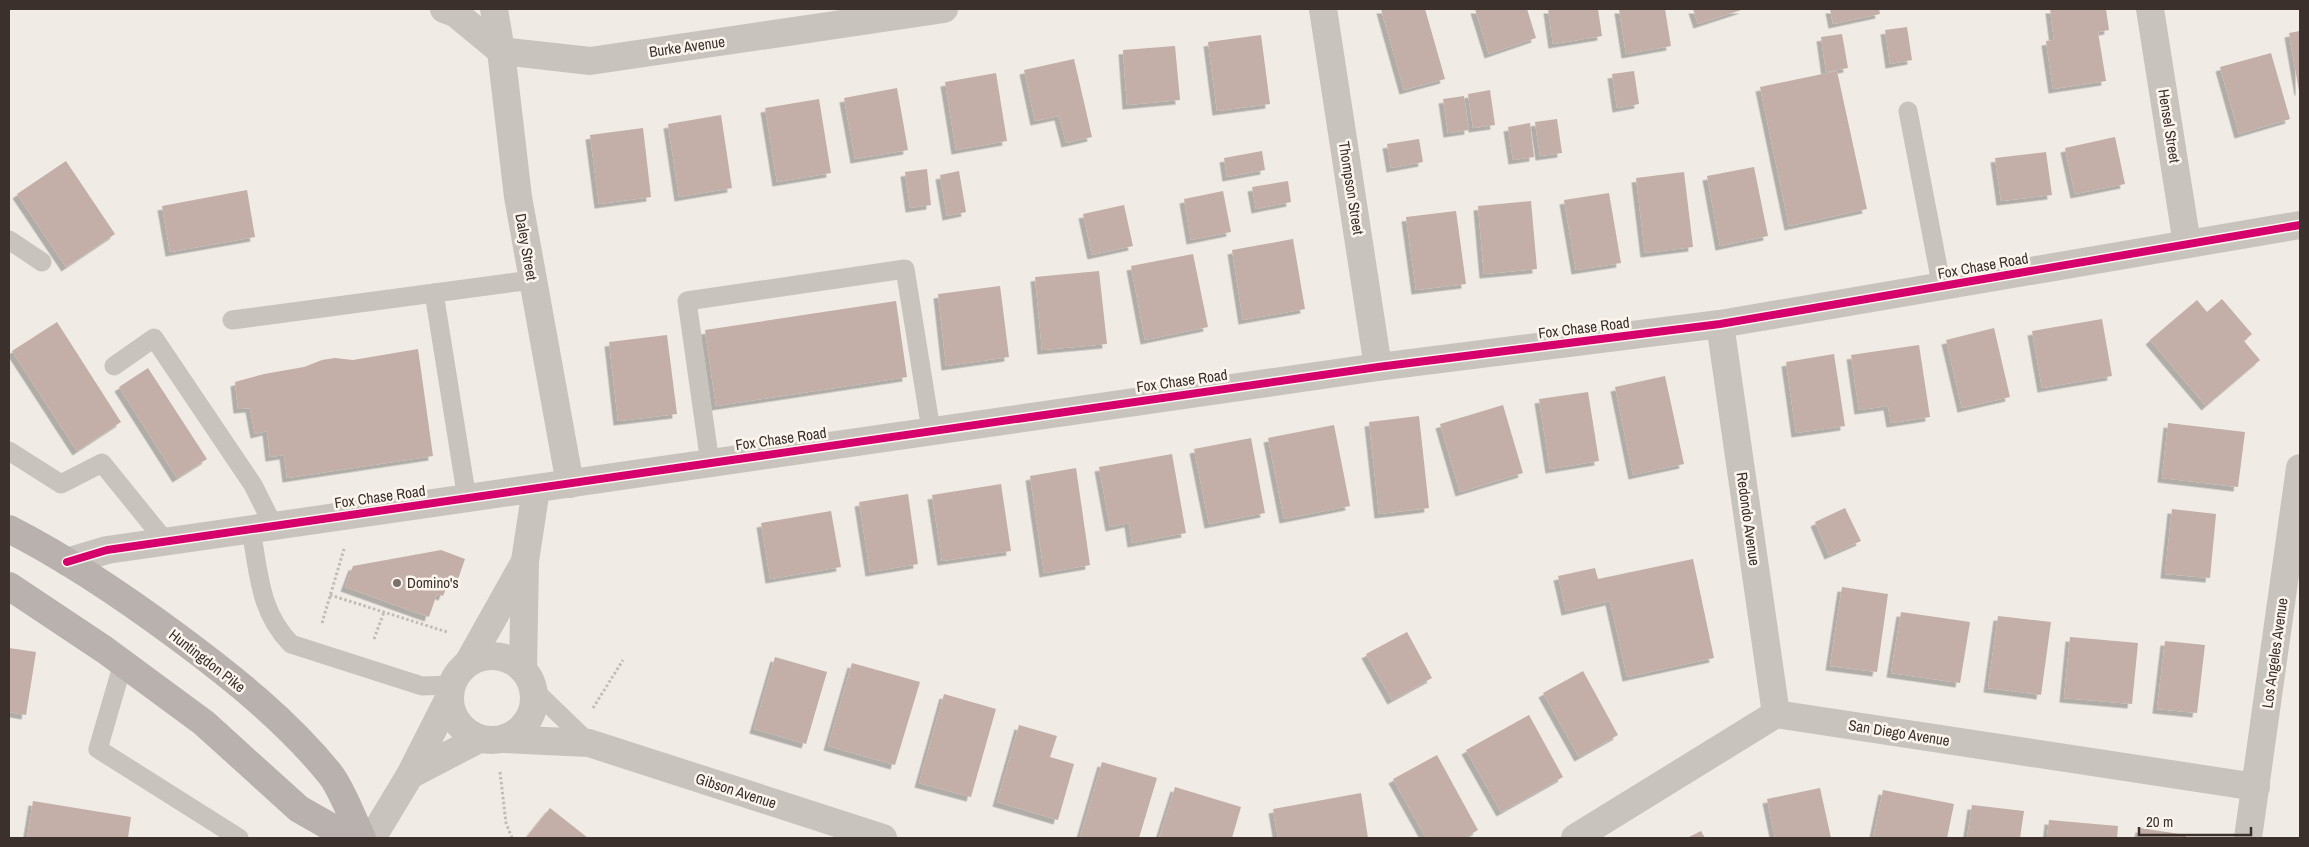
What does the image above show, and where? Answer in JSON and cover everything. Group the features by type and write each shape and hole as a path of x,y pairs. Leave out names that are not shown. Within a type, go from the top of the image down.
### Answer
{"main road":[{"name":"Huntingdon Pike","path":"9,528 129,601 231,677 295,735 331,775 362,838"},
{"path":"9,586 123,663 204,723 299,809 350,838"}],"street":[{"path":"444,9 456,13 501,51"},
{"name":"Daley Street","path":"494,9 501,51 518,197 570,484"},
{"name":"Burke Avenue","path":"501,51 590,61 944,9"},
{"name":"Thompson Street","path":"1323,9 1378,367"},
{"name":"Hensel Street","path":"2150,9 2187,244"},
{"name":"Fox Chase Road","path":"67,562 107,550 931,430 1378,367 1720,324 2300,226"},
{"name":"Redondo Avenue","path":"1720,324 1776,714"},
{"name":"Los Angeles Avenue","path":"2248,838 2300,468"},
{"path":"410,775 492,739 517,732 527,723 533,709 528,679 525,561 536,488"},
{"path":"372,838 410,775 459,672 468,663 525,561"},
{"path":"468,663 482,657 496,656 511,660 528,679"},
{"path":"451,691 451,711 457,723 466,733 492,739"},
{"path":"1575,838 1776,714"},
{"name":"San Diego Avenue","path":"1776,714 2256,787"},
{"name":"Gibson Avenue","path":"492,739 589,743 883,838"}],"lane":[{"path":"1908,111 1942,288"},
{"path":"9,240 42,262"},
{"path":"710,463 687,301 905,269 931,430"},
{"path":"232,320 532,280"},
{"path":"434,293 467,499"},
{"path":"114,366 154,338 253,485 262,528 268,614 278,631 291,644 422,686 451,691"},
{"path":"9,451 61,484 102,463 166,542"},
{"path":"123,663 98,749 239,838"},
{"path":"528,679 589,743"}],"path":[{"path":"322,623 345,548"},
{"path":"330,595 454,634"},
{"path":"374,641 384,612"},
{"path":"592,709 623,660"},
{"path":"500,771 506,823 512,838"}],"building":[{"path":"1381,9 1425,9 1445,79 1404,90"},
{"path":"1475,9 1527,9 1536,38 1489,54"},
{"path":"1548,9 1598,9 1602,36 1553,44"},
{"path":"1619,9 1665,9 1671,46 1626,54"},
{"path":"1693,9 1744,9 1698,24"},
{"path":"1830,9 1879,9 1880,14 1833,24"},
{"path":"2050,9 2106,9 2109,30 2098,32 2106,81 2053,89 2046,41 2054,40"},
{"path":"1907,27 1912,60 1890,64 1885,30"},
{"path":"2300,31 2300,91 2299,91 2289,33"},
{"path":"1842,34 1848,68 1826,72 1821,37"},
{"path":"1261,35 1270,104 1217,111 1208,42"},
{"path":"1175,46 1180,100 1127,105 1123,50"},
{"path":"2271,53 2290,119 2239,134 2220,67"},
{"path":"1074,59 1092,137 1066,143 1059,116 1035,121 1024,70"},
{"path":"1634,71 1639,104 1617,108 1612,74"},
{"path":"1837,71 1867,209 1789,226 1760,87"},
{"path":"996,73 1007,141 956,150 945,82"},
{"path":"897,88 908,150 855,159 844,98"},
{"path":"1490,90 1495,125 1473,128 1468,94"},
{"path":"1464,96 1469,130 1448,133 1443,99"},
{"path":"819,99 831,173 777,182 765,108"},
{"path":"721,115 732,188 679,197 668,124"},
{"path":"1557,119 1562,153 1540,156 1535,122"},
{"path":"1530,123 1534,157 1513,160 1508,127"},
{"path":"643,128 651,197 599,204 590,135"},
{"path":"2115,137 2125,184 2075,194 2065,148"},
{"path":"1419,139 1423,162 1391,168 1387,144"},
{"path":"1262,151 1265,170 1227,177 1224,158"},
{"path":"2046,152 2052,195 2001,201 1995,158"},
{"path":"66,161 115,234 66,267 17,194"},
{"path":"1754,167 1768,236 1720,246 1707,176"},
{"path":"927,169 931,205 910,208 905,172"},
{"path":"959,171 966,212 947,216 940,175"},
{"path":"1684,172 1693,247 1645,253 1636,178"},
{"path":"1288,181 1291,202 1256,209 1252,187"},
{"path":"247,190 255,237 170,252 162,206"},
{"path":"1223,191 1231,232 1191,240 1184,199"},
{"path":"1609,193 1621,263 1576,270 1564,200"},
{"path":"1531,201 1537,269 1484,274 1478,206"},
{"path":"1124,205 1133,246 1092,255 1083,214"},
{"path":"1456,211 1466,284 1416,290 1406,217"},
{"path":"1293,239 1305,309 1243,320 1232,250"},
{"path":"1193,254 1208,327 1145,340 1131,266"},
{"path":"1099,271 1107,344 1042,350 1035,277"},
{"path":"1000,286 1009,357 946,366 938,294"},
{"path":"2222,299 2252,334 2244,341 2260,360 2206,406 2150,340 2197,300 2207,312"},
{"path":"896,301 907,377 716,406 705,330"},
{"path":"2102,319 2112,376 2042,388 2032,331"},
{"path":"57,322 121,422 77,451 12,351"},
{"path":"1994,328 2010,397 1962,408 1946,340"},
{"path":"667,335 677,414 618,421 609,342"},
{"path":"1919,345 1930,417 1891,423 1888,406 1859,410 1851,355"},
{"path":"418,349 433,456 287,478 284,455 270,457 267,431 255,434 250,408 238,409 235,382 264,374 304,367 322,360 335,358 353,360"},
{"path":"1834,354 1845,426 1796,433 1786,362"},
{"path":"148,368 207,459 177,478 119,387"},
{"path":"1665,376 1684,464 1633,475 1615,387"},
{"path":"1588,392 1599,461 1550,469 1539,399"},
{"path":"1503,405 1523,473 1460,492 1440,424"},
{"path":"1419,416 1429,508 1379,514 1369,422"},
{"path":"2168,423 2245,432 2238,487 2162,478"},
{"path":"1334,425 1350,506 1284,519 1268,438"},
{"path":"1251,438 1265,513 1209,524 1194,449"},
{"path":"1172,454 1186,533 1132,543 1129,523 1110,527 1099,467"},
{"path":"1076,468 1090,565 1044,573 1030,476"},
{"path":"1001,484 1011,551 942,561 932,495"},
{"path":"908,494 918,564 870,572 859,502"},
{"path":"1845,508 1861,541 1829,555 1815,522"},
{"path":"2172,509 2216,514 2210,578 2165,574"},
{"path":"831,511 841,567 770,579 761,523"},
{"name":"Domino's","path":"441,550 465,559 458,579 451,576 443,596 437,594 429,617 345,587 353,566"},
{"path":"1693,559 1714,658 1627,677 1610,601 1566,611 1558,576 1595,568 1598,579"},
{"path":"1842,587 1888,594 1877,672 1830,666"},
{"path":"1901,612 1970,622 1960,683 1891,673"},
{"path":"1998,616 2051,622 2041,695 1988,688"},
{"path":"1407,632 1432,678 1392,700 1366,654"},
{"path":"2070,637 2138,643 2132,704 2064,698"},
{"path":"2165,641 2205,645 2197,713 2157,709"},
{"path":"9,648 36,652 26,715 9,712"},
{"path":"775,657 827,672 806,744 754,729"},
{"path":"852,663 920,682 895,765 828,746"},
{"path":"1583,671 1618,735 1579,757 1543,693"},
{"path":"944,694 996,709 971,797 919,783"},
{"path":"1529,715 1563,777 1501,812 1466,750"},
{"path":"1019,725 1057,736 1050,757 1074,764 1058,820 997,802"},
{"path":"1437,755 1478,830 1464,838 1426,838 1393,779"},
{"path":"1102,762 1157,778 1139,838 1080,837"},
{"path":"1175,787 1241,807 1232,838 1159,838"},
{"path":"1820,788 1831,838 1775,838 1767,799"},
{"path":"1883,790 1954,804 1947,838 1873,838"},
{"path":"1361,793 1368,838 1278,838 1273,809"},
{"path":"33,801 131,817 128,838 27,838"},
{"path":"1972,805 2024,811 2020,838 1967,838"},
{"path":"550,808 588,838 526,838"},
{"path":"2049,820 2118,826 2117,838 2047,838"},
{"path":"2140,828 2186,835 2186,838 2138,838"},
{"path":"1701,831 1705,838 1687,838"}],"cycle path":[{"path":"67,562 107,550 1378,367 1720,324 2300,225"}],"place":[{"name":"Domino's","path":"397,583"}]}
